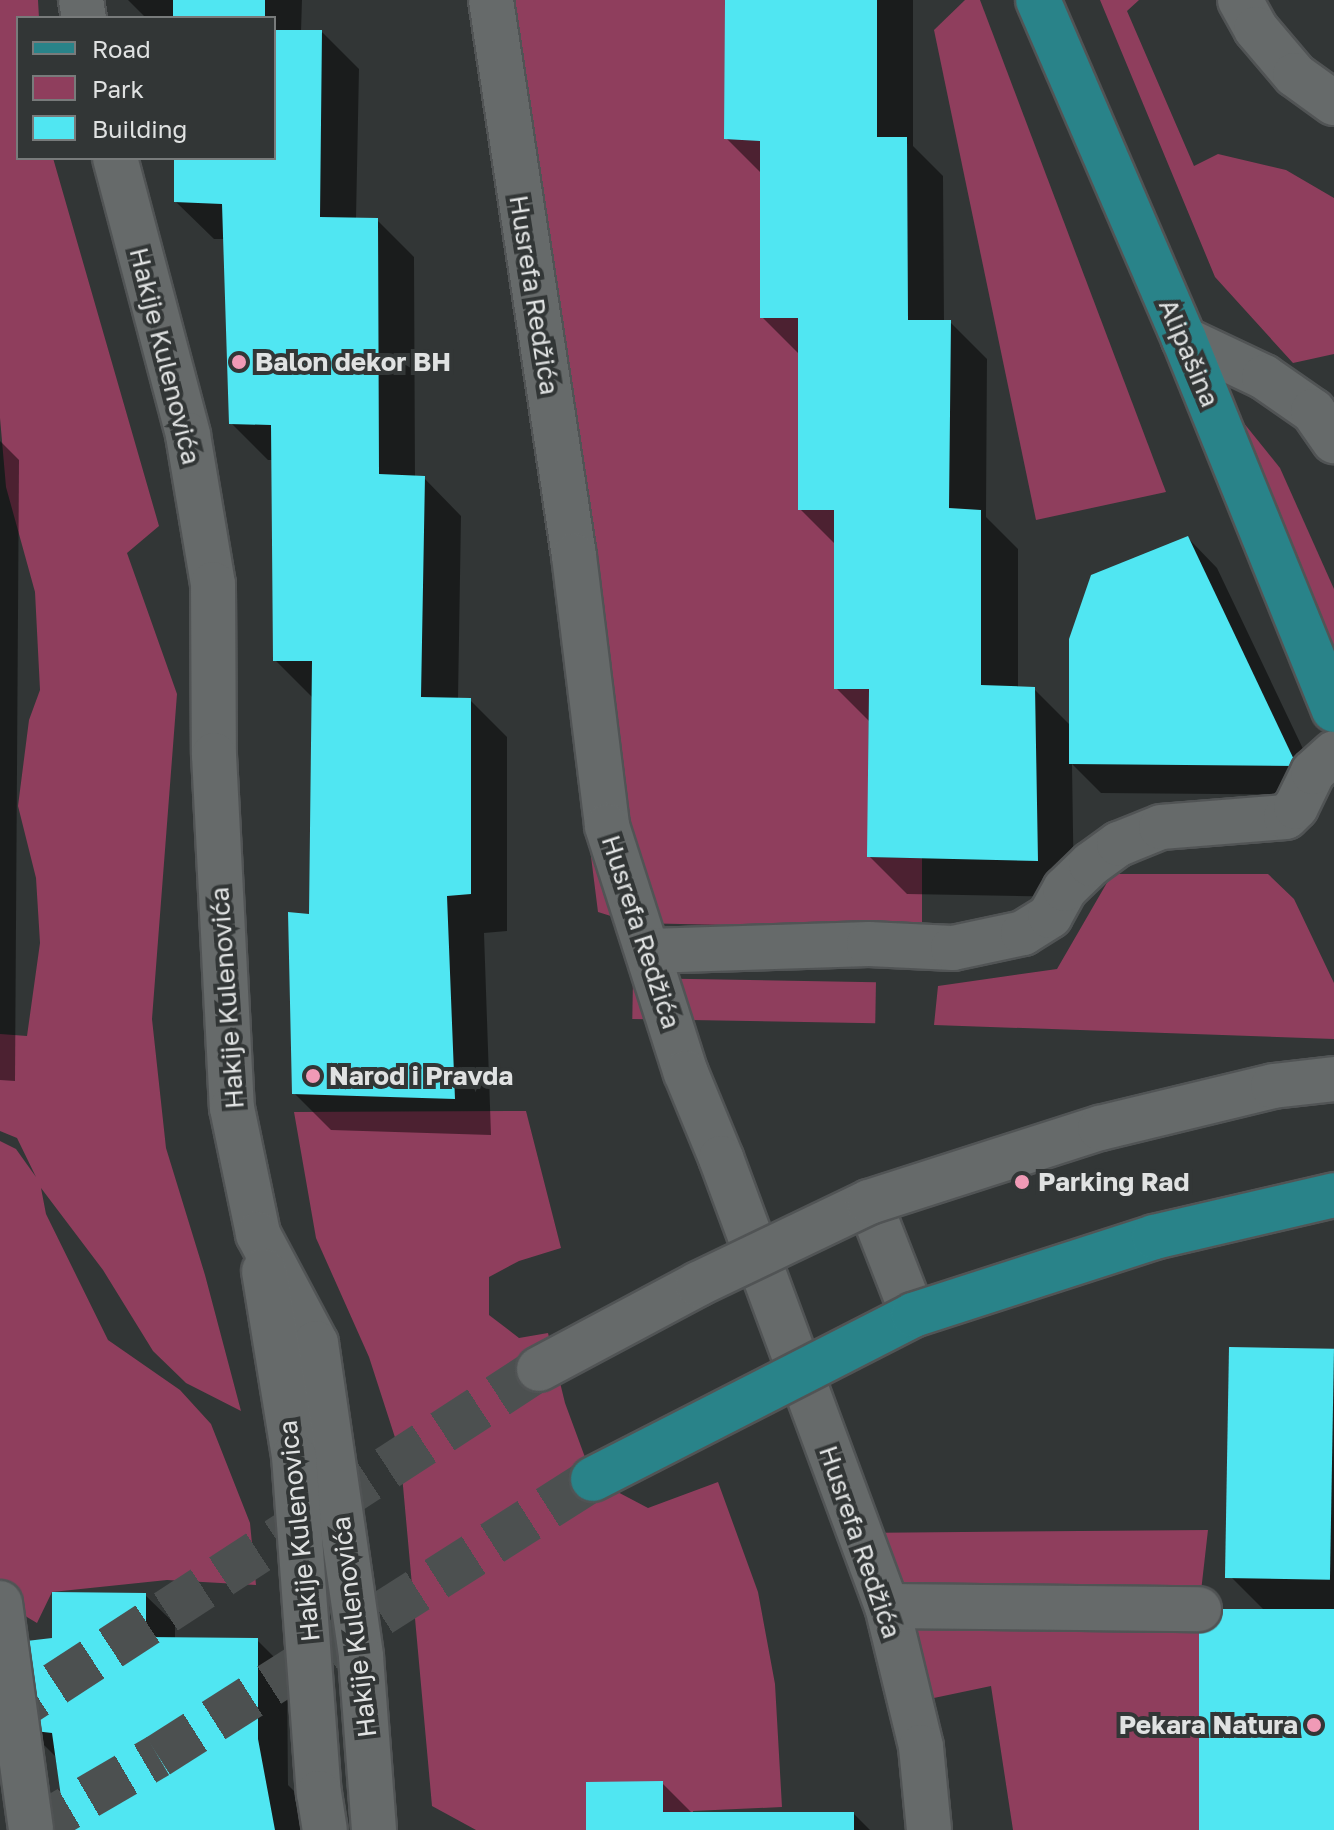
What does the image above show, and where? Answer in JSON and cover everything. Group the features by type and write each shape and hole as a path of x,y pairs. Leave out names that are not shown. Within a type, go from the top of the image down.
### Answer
{"main road":[{"name":"Alipašina","path":"1038,0 1184,339 1334,710"},
{"path":"593,1479 913,1315 1154,1237 1334,1195"}],"street":[{"name":"Husrefa Redžića","path":"491,0 574,556 607,826 686,1073 721,1158 887,1606 921,1747 929,1830"},
{"path":"1240,0 1256,29 1295,75 1334,103"},
{"name":"Hakije Kulenovića","path":"116,160 188,435 213,584 214,755 232,1108 258,1234 316,1343 361,1657 374,1830"},
{"path":"1184,339 1264,377 1313,411 1334,441"},
{"path":"648,951 869,944 953,948 1023,933 1050,916 1065,889 1091,864 1119,844 1161,827 1286,817 1296,807 1313,772 1334,753"},
{"path":"539,1369 698,1284 869,1202 1100,1128 1273,1086 1334,1079"},
{"path":"869,1202 913,1315"},
{"name":"Hakije Kulenovica","path":"258,1234 294,1456 309,1613 319,1793 325,1830"},
{"path":"0,1603 31,1830"},
{"path":"887,1606 1199,1609"}],"green space":[{"path":"0,0 38,0 39,16 16,16 16,160 54,160 159,526 127,553 177,694 152,1019 166,1148 205,1275 241,1411 186,1383 153,1351 103,1270 41,1188 46,1214 108,1340 180,1390 211,1424 250,1523 256,1585 167,1580 52,1592 37,1623 0,1601 0,1141 16,1149 36,1177 17,1138 0,1131 0,1034 27,1036 40,943 36,878 18,806 29,720 40,690 35,592 6,487 0,418"},
{"path":"483,0 725,0 760,141 760,318 798,318 834,510 834,689 869,689 868,857 922,858 922,929 633,923 598,912"},
{"path":"965,0 980,0 1166,492 1036,520 934,30"},
{"path":"1100,0 1139,0 1127,11 1194,166 1218,154 1286,170 1334,198 1334,354 1293,363 1215,277"},
{"path":"1222,396 1280,468 1334,589 1334,651"},
{"path":"1112,874 1268,874 1294,899 1334,983 1334,1039 934,1025 938,986 1057,969"},
{"path":"633,978 876,982 875,1023 632,1019"},
{"path":"526,1111 561,1248 519,1261 489,1277 489,1315 519,1338 548,1333 565,1403 593,1479 648,1508 718,1482 758,1592 775,1684 782,1807 693,1811 693,1830 476,1830 432,1806 400,1453 369,1357 316,1238 294,1112"},
{"path":"1208,1530 1199,1609 1212,1830 1013,1830 991,1686 910,1703 853,1533"}],"building":[{"path":"173,0 265,0 265,16 173,16"},
{"path":"725,0 877,0 877,137 907,137 908,320 951,320 949,508 981,510 981,685 1035,687 1038,861 867,857 869,689 834,689 834,510 798,510 798,318 760,318 760,141 724,139"},
{"path":"276,30 322,30 320,217 378,218 379,474 425,476 421,697 471,698 471,894 447,896 455,1099 292,1094 288,912 309,914 312,661 273,661 271,425 229,424 222,204 174,202 174,160 276,160"},
{"path":"1188,536 1297,766 1069,764 1069,639 1091,575"},
{"path":"1229,1347 1334,1349 1330,1580 1225,1578"},
{"path":"52,1592 146,1593 146,1637 258,1638 258,1739 275,1830 41,1830 41,1811 63,1811 52,1733 26,1730 18,1642 52,1638"},
{"path":"1199,1609 1334,1609 1334,1830 1199,1830"},
{"path":"663,1781 663,1812 854,1812 854,1830 586,1830 586,1782"}],"tunnel":[{"path":"0,1720 539,1369"},
{"path":"31,1830 158,1756 593,1479"}],"place":[{"name":"Balon dekor BH","path":"239,362"},
{"name":"Narod i Pravda","path":"313,1076"},
{"name":"Parking Rad","path":"1022,1182"},
{"name":"Pekara Natura","path":"1314,1725"}]}
